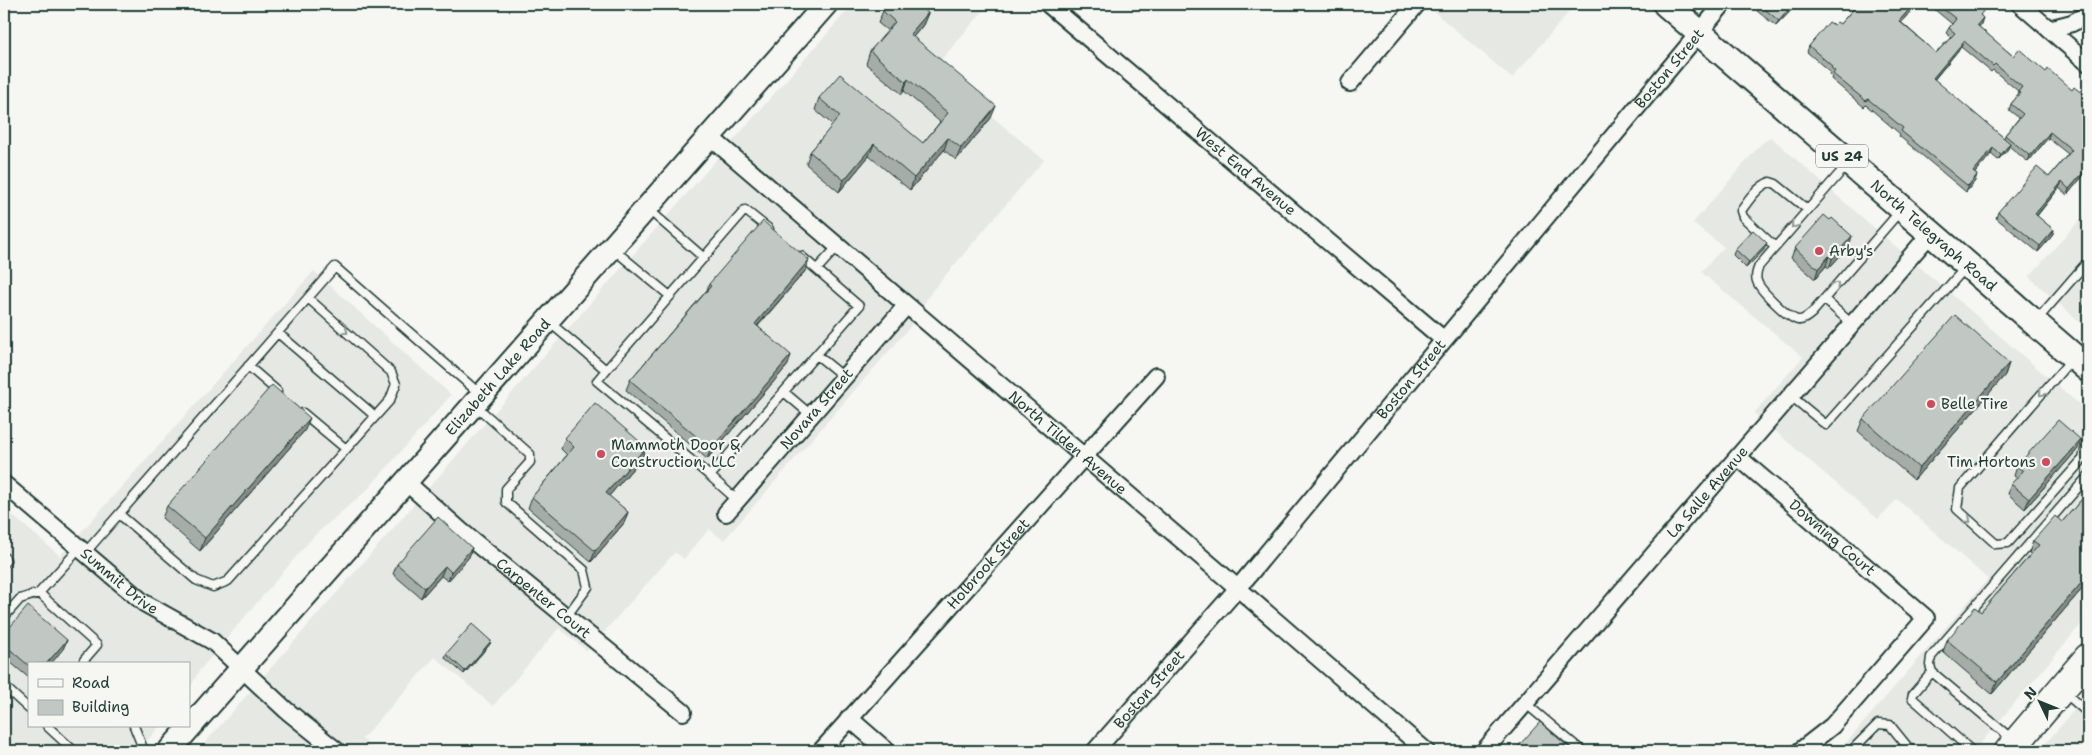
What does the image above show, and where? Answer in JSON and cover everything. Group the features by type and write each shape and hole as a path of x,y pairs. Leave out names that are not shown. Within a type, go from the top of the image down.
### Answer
{"highway":[{"path":"2012,747 2088,658"}],"main road":[{"name":"Elizabeth Lake Road","path":"192,721 242,669 826,4"},
{"name":"North Telegraph Road","path":"1666,4 2081,363"},
{"name":"Elizabeth Lake Road","path":"169,751 187,728"}],"street":[{"path":"1350,84 1417,4"},
{"name":"Boston Street","path":"1095,751 1238,588 1723,4"},
{"path":"2020,4 2088,63"},
{"name":"West End Avenue","path":"1051,5 1443,339"},
{"path":"2049,29 2072,23 2088,14"},
{"name":"North Tilden Avenue","path":"709,136 1426,751"},
{"name":"La Salle Avenue","path":"1484,751 1932,233"},
{"name":"Novara Street","path":"726,513 906,306"},
{"name":"Holbrook Street","path":"821,751 1156,376"},
{"name":"Downing Court","path":"1738,458 1926,618 1832,726 1800,751"},
{"name":"Carpenter Court","path":"406,482 461,531 682,712"},
{"name":"Summit Drive","path":"4,484 144,603 212,641 286,710 337,751"},
{"path":"849,718 887,751"}],"lane":[{"path":"1849,162 1775,247 1756,273 1756,280 1760,288 1791,316 1797,320 1804,319 1812,313 1903,208"},
{"path":"1775,247 1743,217 1741,211 1745,205 1764,184 1770,182 1776,184 1808,210"},
{"path":"646,208 704,258"},
{"path":"737,500 597,380 745,210 774,234"},
{"path":"817,270 838,246"},
{"path":"612,247 670,296"},
{"path":"710,476 859,306 796,252"},
{"path":"2034,322 2088,261"},
{"path":"1791,396 1826,425 1968,265"},
{"path":"4,617 20,599 39,593 119,514 335,267 478,400 530,454 530,462 506,489 506,502 584,570 588,587 566,617"},
{"path":"119,514 196,580 214,587 228,581 390,400 396,384 391,372 308,298"},
{"path":"1824,299 1853,325"},
{"path":"548,320 606,370"},
{"path":"278,333 375,416"},
{"path":"817,355 844,377"},
{"path":"2081,363 1960,488 1957,509 1996,544 2008,543 2083,459 2088,437"},
{"path":"248,366 286,398"},
{"path":"784,392 812,415"},
{"path":"293,405 346,449"},
{"path":"2012,747 1932,672 1930,664 1935,650 2088,476"},
{"path":"4,557 6,560 4,563"},
{"path":"39,593 97,646 85,662"},
{"path":"1932,672 1913,694 1914,703 1972,751"},
{"path":"4,686 28,708"},
{"path":"2062,690 2088,713"},
{"path":"1525,703 1582,751"},
{"path":"1851,751 1878,724 1890,725 1906,749"},
{"path":"49,728 74,751"},
{"path":"135,728 144,751"}],"shaded area":[{"path":"853,4 989,4 934,68 1044,160 932,291 909,328 724,540 709,529 684,559 675,552 587,651 559,628 493,706 435,657 362,739 376,751 198,751"},
{"path":"1425,4 1576,4 1512,78"},
{"path":"1771,137 2088,412 2088,616 1974,751 1839,751 1988,579 1897,499 1878,519 1754,413 1803,357 1701,272 1724,247 1693,223 1761,144"},
{"path":"2085,214 2088,217 2088,329 2029,277"},
{"path":"314,271 451,395 367,490 318,532 306,545 199,671 190,688 190,662 28,662 28,728 158,728 138,751 4,751 4,508 60,556"},
{"path":"2088,694 2088,751 2039,751"}],"building":[{"path":"889,4 917,4 928,13 910,34 996,106 961,148 948,138 914,178 874,144 844,180 810,152 840,116 819,98 840,74 923,143 948,113 908,79 906,82 870,51 895,22 883,11"},
{"path":"1760,4 1793,4 1779,21"},
{"path":"1858,4 1914,4 1899,21 1936,53 1955,33 1949,28 1956,19 1937,4 1977,4 1984,10 1980,15 1983,18 1977,25 2013,56 2019,49 2046,72 2048,69 2072,90 2074,87 2088,98 2083,103 2088,107 2088,167 2069,189 2062,182 2035,214 2054,230 2040,246 1998,212 2037,167 2049,177 2072,150 2050,132 2030,156 2005,135 2023,114 2011,104 2020,93 2018,92 2022,87 1995,64 1993,66 1964,41 1933,78 2010,143 2001,155 1993,148 1973,172 1977,175 1968,186 1901,131 1903,128 1868,99 1866,101 1833,74 1835,71 1831,68 1832,66 1809,46 1829,22 1834,25 1837,22 1840,24"},
{"name":"Arby's","path":"1824,215 1830,220 1832,218 1852,236 1832,259 1829,256 1818,269 1795,248"},
{"path":"763,221 809,260 755,324 791,355 711,449 630,380 711,286 709,284"},
{"path":"1753,230 1767,243 1749,262 1735,249"},
{"path":"2088,301 2088,309 2084,305"},
{"name":"Belle Tire","path":"1955,315 2009,363 1919,468 1863,419"},
{"path":"272,385 310,418 205,538 167,506"},
{"path":"595,403 646,447 606,493 628,512 595,551 532,497 574,447 565,438"},
{"name":"Tim Hortons","path":"2058,420 2081,440 2029,499 2011,484 2023,471 2017,466"},
{"path":"2088,492 2088,575 1997,682 1947,640 1975,607 1981,612 2039,545 2033,541 2055,516 2062,522"},
{"path":"438,517 472,548 451,572 445,566 425,588 397,564"},
{"path":"28,606 67,640 48,662 28,662 28,665 4,644 4,634"},
{"path":"472,624 491,641 465,671 446,654"},
{"path":"1540,722 1573,751 1514,751"}],"place":[{"name":"Arby's","path":"1819,251"},
{"name":"Belle Tire","path":"1931,404"},
{"name":"Mammoth Door & Construction, LLC","path":"601,454"},
{"name":"Tim Hortons","path":"2046,462"}]}
